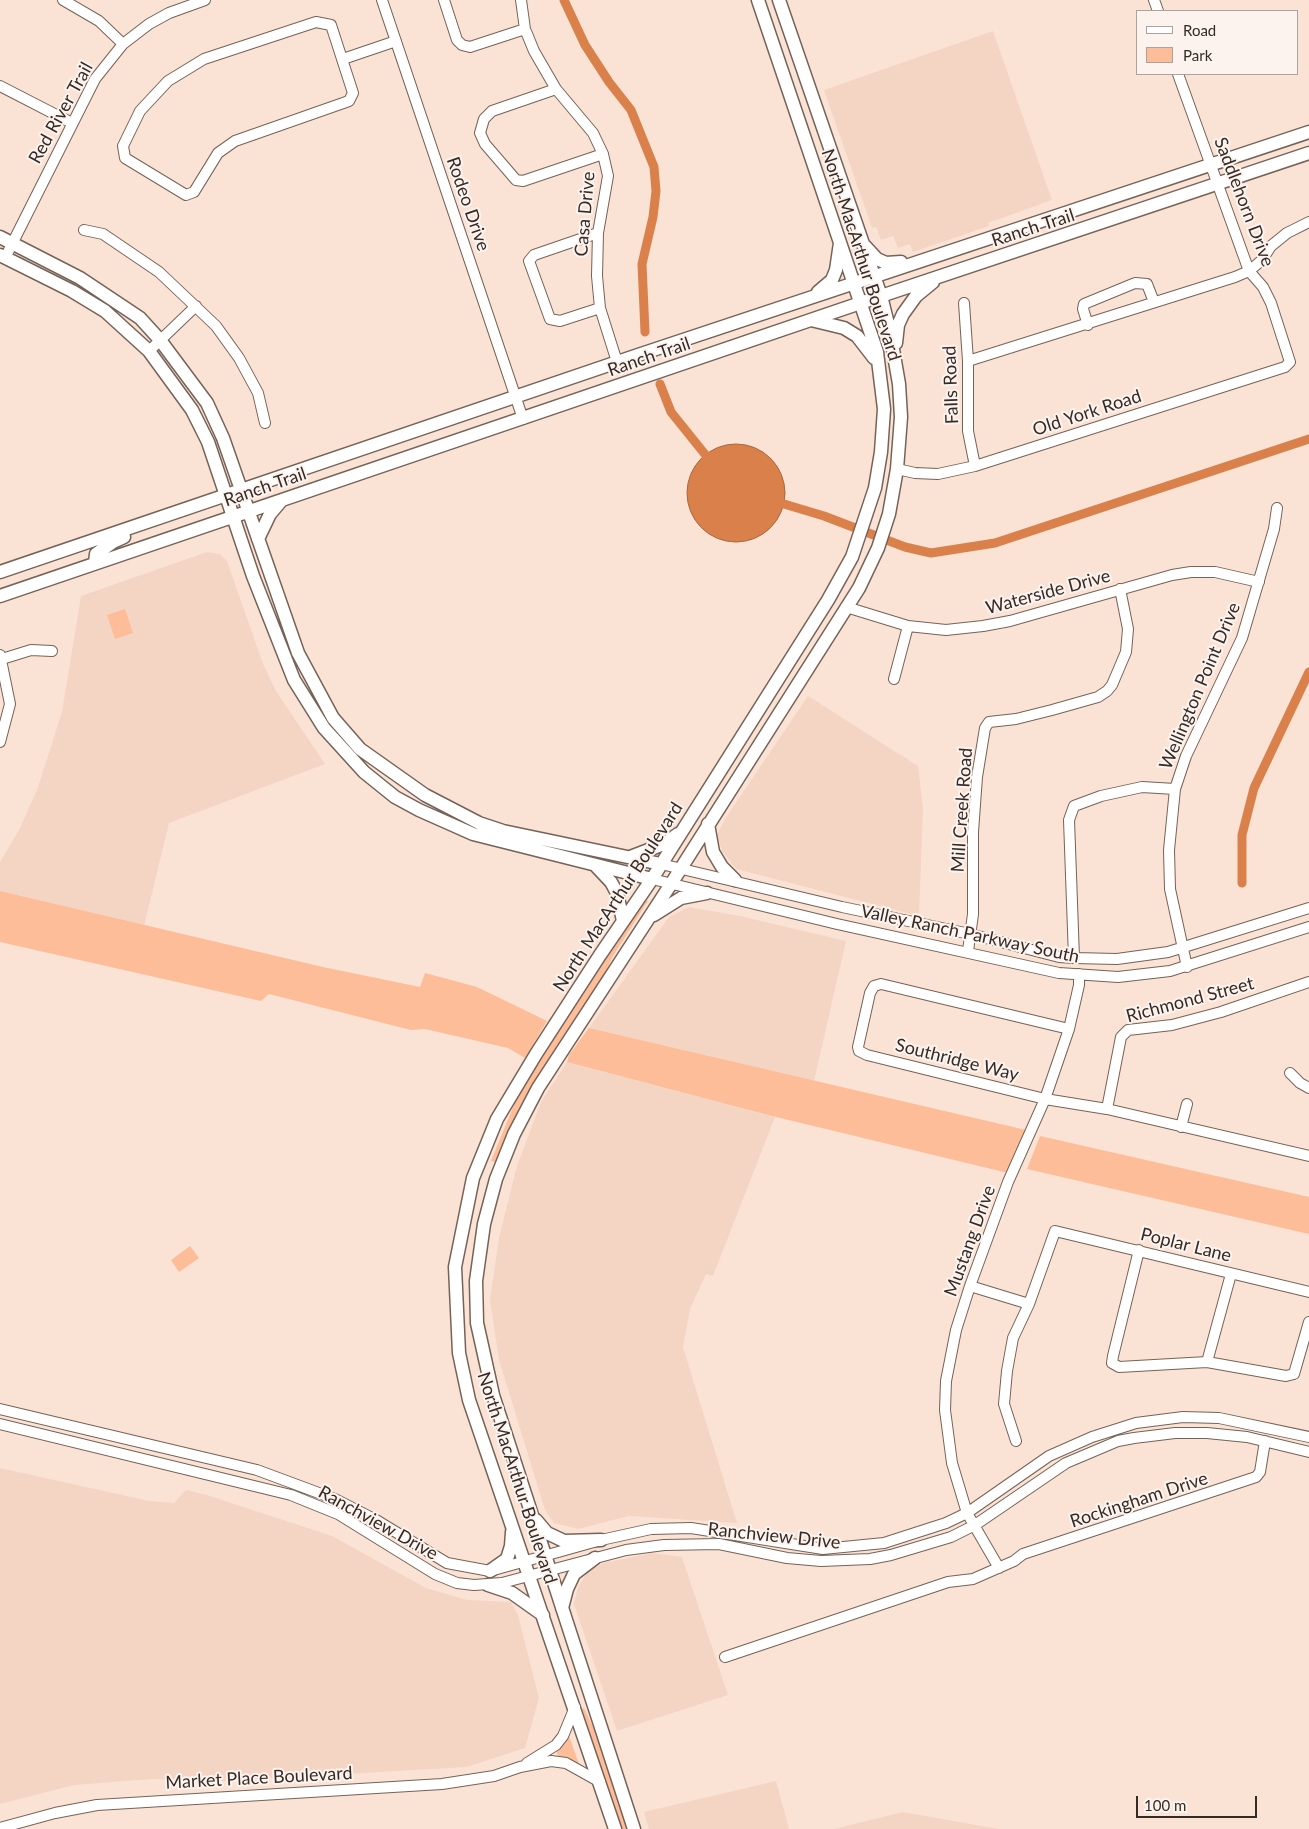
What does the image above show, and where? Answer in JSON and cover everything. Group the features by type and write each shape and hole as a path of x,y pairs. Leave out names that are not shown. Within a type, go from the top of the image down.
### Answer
{"main road":[{"name":"North MacArthur Boulevard","path":"615,1829 470,1400 459,1353 455,1267 473,1178 497,1119 524,1073 652,879 820,613 852,557 870,509 883,434 884,409 879,367 861,303 758,0"},
{"name":"North MacArthur Boulevard","path":"634,1829 493,1395 477,1323 478,1253 496,1179 514,1134 551,1067 671,884 846,607 869,567 889,514 897,469 901,417 896,366 881,296 779,0"},
{"name":"Ranch Trail","path":"0,572 617,362 1309,132"},
{"name":"Ranch Trail","path":"0,596 939,276 1309,153"},
{"path":"1034,223 1040,244"},
{"path":"860,239 870,252 886,263 916,262"},
{"path":"6,240 108,294 140,318 160,340 207,403 223,438 298,653 334,718 360,749 425,796 479,823 503,831 661,864"},
{"path":"805,300 823,290 832,280 836,270 840,240"},
{"path":"3,257 72,291 105,311 149,351 192,410 208,442 240,540 282,652 305,699 328,733 364,772 395,797 446,822 493,841 652,879"},
{"path":"896,366 896,336 903,314 916,296 939,276"},
{"path":"811,320 844,328 857,336 869,350 879,367"},
{"path":"690,338 697,359"},
{"path":"258,538 270,514 282,500"},
{"path":"95,563 96,554 113,542 136,533 154,520"},
{"path":"202,527 223,529 240,540"},
{"path":"305,699 318,692"},
{"path":"764,701 779,712"},
{"path":"446,822 453,810"},
{"path":"708,824 712,852 722,867 735,880"},
{"path":"630,857 664,844 682,831"},
{"path":"595,865 611,882 617,893 623,921"},
{"path":"648,919 681,898 707,893"},
{"path":"478,1163 496,1179"},
{"path":"473,1178 496,1179"},
{"path":"532,1515 547,1533 564,1541 601,1540"},
{"path":"490,1571 507,1559 511,1546 512,1522"},
{"path":"562,1611 566,1589 574,1574 594,1558"},
{"path":"488,1585 512,1593 543,1615"}],"street":[{"path":"63,0 99,21 123,44"},
{"name":"Red River Trail","path":"3,257 6,240 72,123 94,79 123,44 149,24 169,13 205,0"},
{"name":"Rodeo Drive","path":"382,0 523,418"},
{"path":"444,0 458,40 462,45 470,47 525,29"},
{"name":"Casa Drive","path":"521,0 525,29 534,52 556,89 593,133 603,154 608,176 598,233 597,276 600,308 617,362"},
{"path":"316,22 332,25 343,59 354,94 349,102 235,140 218,153 194,192 186,195 180,193 125,158 123,146 140,111 168,81 204,59 316,22"},
{"path":"343,59 396,41"},
{"name":"Saddlehorn Drive","path":"1178,75 1249,271 1263,287 1271,303 1290,362 1286,367"},
{"path":"0,86 72,123"},
{"path":"556,89 492,111 484,119 480,133 485,144 516,180 523,181 603,154"},
{"path":"968,361 1088,325 1154,302 1222,282 1249,271 1262,260 1271,246 1287,233 1309,222"},
{"path":"84,230 103,234 134,253 159,272 216,326 239,358 258,393 266,423"},
{"path":"598,233 534,255 530,260 550,319 560,321 600,308"},
{"path":"1088,325 1083,309 1084,304 1135,283 1147,284 1154,302"},
{"name":"Falls Road","path":"964,303 968,361 968,431 975,466"},
{"path":"149,351 196,306"},
{"name":"Old York Road","path":"897,469 915,473 938,474 975,466 1286,367"},
{"name":"Wellington Point Drive","path":"1187,967 1170,889 1169,850 1175,789 1186,756 1242,638 1274,529 1277,508"},
{"name":"Waterside Drive","path":"846,607 908,626 946,630 983,626 1191,572 1215,572 1259,582"},
{"name":"Mill Creek Road","path":"968,951 973,914 973,832 977,777 985,728 989,722 1016,719 1043,712 1098,697 1107,691 1112,685 1126,652 1128,629 1120,590"},
{"path":"894,678 908,626"},
{"path":"1,737 10,704 1,657 31,650 52,651"},
{"path":"1074,958 1069,820 1074,806 1101,796 1142,787 1175,789"},
{"name":"Valley Ranch Parkway South","path":"661,864 681,867 842,907 970,934 1059,957 1118,959 1182,948 1309,908"},
{"name":"Valley Ranch Parkway South","path":"652,879 837,924 968,951 1059,973 1118,977 1187,967 1309,927"},
{"path":"837,924 842,907"},
{"name":"Mustang Drive","path":"975,1525 967,1513 952,1463 945,1410 949,1358 970,1286 1008,1182 1045,1099 1069,1029 1079,985 1079,974"},
{"name":"Richmond Street","path":"1107,1109 1121,1037 1128,1030 1172,1024 1221,1012 1309,982"},
{"name":"Southridge Way","path":"1069,1029 881,984 874,986 870,993 858,1042 859,1051 863,1053 1045,1099 1107,1109 1309,1156"},
{"path":"1290,1073 1300,1083 1309,1088"},
{"path":"1181,1127 1187,1104"},
{"name":"Poplar Lane","path":"1029,1304 1055,1231 1309,1292"},
{"path":"1139,1250 1112,1363 1119,1367 1207,1362 1286,1376 1294,1374 1309,1322"},
{"path":"1207,1362 1231,1274"},
{"path":"970,1286 1029,1304 1013,1338 1006,1379 1004,1404 1016,1442"},
{"name":"Ranchview Drive","path":"0,1409 257,1470 335,1499 376,1520 448,1563 490,1571 601,1540 650,1530 691,1528 823,1549 864,1545 906,1537 967,1513 1058,1451 1092,1437 1136,1423 1156,1420 1219,1418 1309,1437"},
{"path":"1156,1420 1158,1434"},
{"name":"Ranchview Drive","path":"0,1424 291,1495 338,1514 445,1578 458,1583 488,1585 550,1571 594,1558 648,1547 708,1543 760,1553 821,1561 870,1559 891,1555 951,1537 975,1525 1066,1462 1118,1441 1158,1434 1207,1433 1265,1441 1309,1452"},
{"name":"Rockingham Drive","path":"725,1657 948,1582 973,1579 999,1568 1023,1554 1256,1477 1260,1472 1265,1441"},
{"path":"252,1484 257,1470"},
{"path":"266,1488 271,1476"},
{"path":"975,1525 999,1568"},
{"path":"760,1553 762,1539"},
{"name":"Market Place Boulevard","path":"520,1767 556,1745 563,1736 575,1708"},
{"name":"Market Place Boulevard","path":"0,1828 55,1812 97,1804 442,1784 494,1776 520,1767 560,1762 575,1767 600,1782"}],"shaded area":[{"path":"993,31 1052,200 988,223 989,226 913,252 910,244 898,248 893,236 881,240 876,227 872,228 824,90"},
{"path":"736,444 755,448 771,458 781,474 785,493 781,512 771,528 755,538 736,542 717,538 701,528 691,512 687,493 691,474 701,458 717,448"},
{"path":"207,552 220,554 227,561 263,664 276,691 325,764 169,823 144,926 0,891 0,862 19,830 37,790 62,712 81,596"},
{"path":"808,696 918,766 923,808 919,916 736,869 722,851 717,835 725,819"},
{"path":"689,907 740,916 846,941 814,1081 589,1028 669,917"},
{"path":"567,1062 775,1117 713,1276 706,1274 690,1309 683,1347 737,1523 629,1516 578,1529 554,1523 545,1510 499,1360 490,1300 499,1238 517,1166 541,1102"},
{"path":"0,1468 149,1501 174,1503 186,1490 207,1495 332,1536 426,1588 467,1600 511,1602 518,1615 539,1698 525,1748 467,1767 223,1781 151,1779 74,1785 0,1804"},
{"path":"652,1553 682,1557 728,1695 617,1731 574,1604 578,1587 588,1571 604,1563"},
{"path":"776,1781 789,1829 649,1829 644,1812"},
{"path":"903,1812 999,1829 834,1829"}],"green space":[{"path":"125,609 133,633 115,639 107,615"},
{"path":"0,891 323,967 420,987 425,973 477,987 547,1021 525,1058 508,1048 425,1029 411,1030 269,994 261,1001 0,942"},
{"path":"644,899 648,901 613,956 600,984 509,1130 495,1162 491,1161 518,1095"},
{"path":"589,1028 1026,1130 1008,1173 768,1115 567,1062 569,1055"},
{"path":"1040,1136 1309,1197 1309,1234 1027,1169"},
{"path":"190,1246 199,1258 179,1272 171,1260"},
{"path":"584,1708 594,1729 627,1829 622,1829 582,1709"},
{"path":"568,1733 579,1764 577,1765 559,1758 556,1751"}],"waterway":[{"path":"564,0 585,45 609,82 631,110 654,167 656,191 653,217 642,264 645,332"},
{"path":"660,384 671,412 712,463"},
{"path":"774,501 824,516 905,547 931,553 995,543 1309,439"},
{"path":"1242,883 1242,835 1254,788 1309,672"}]}
